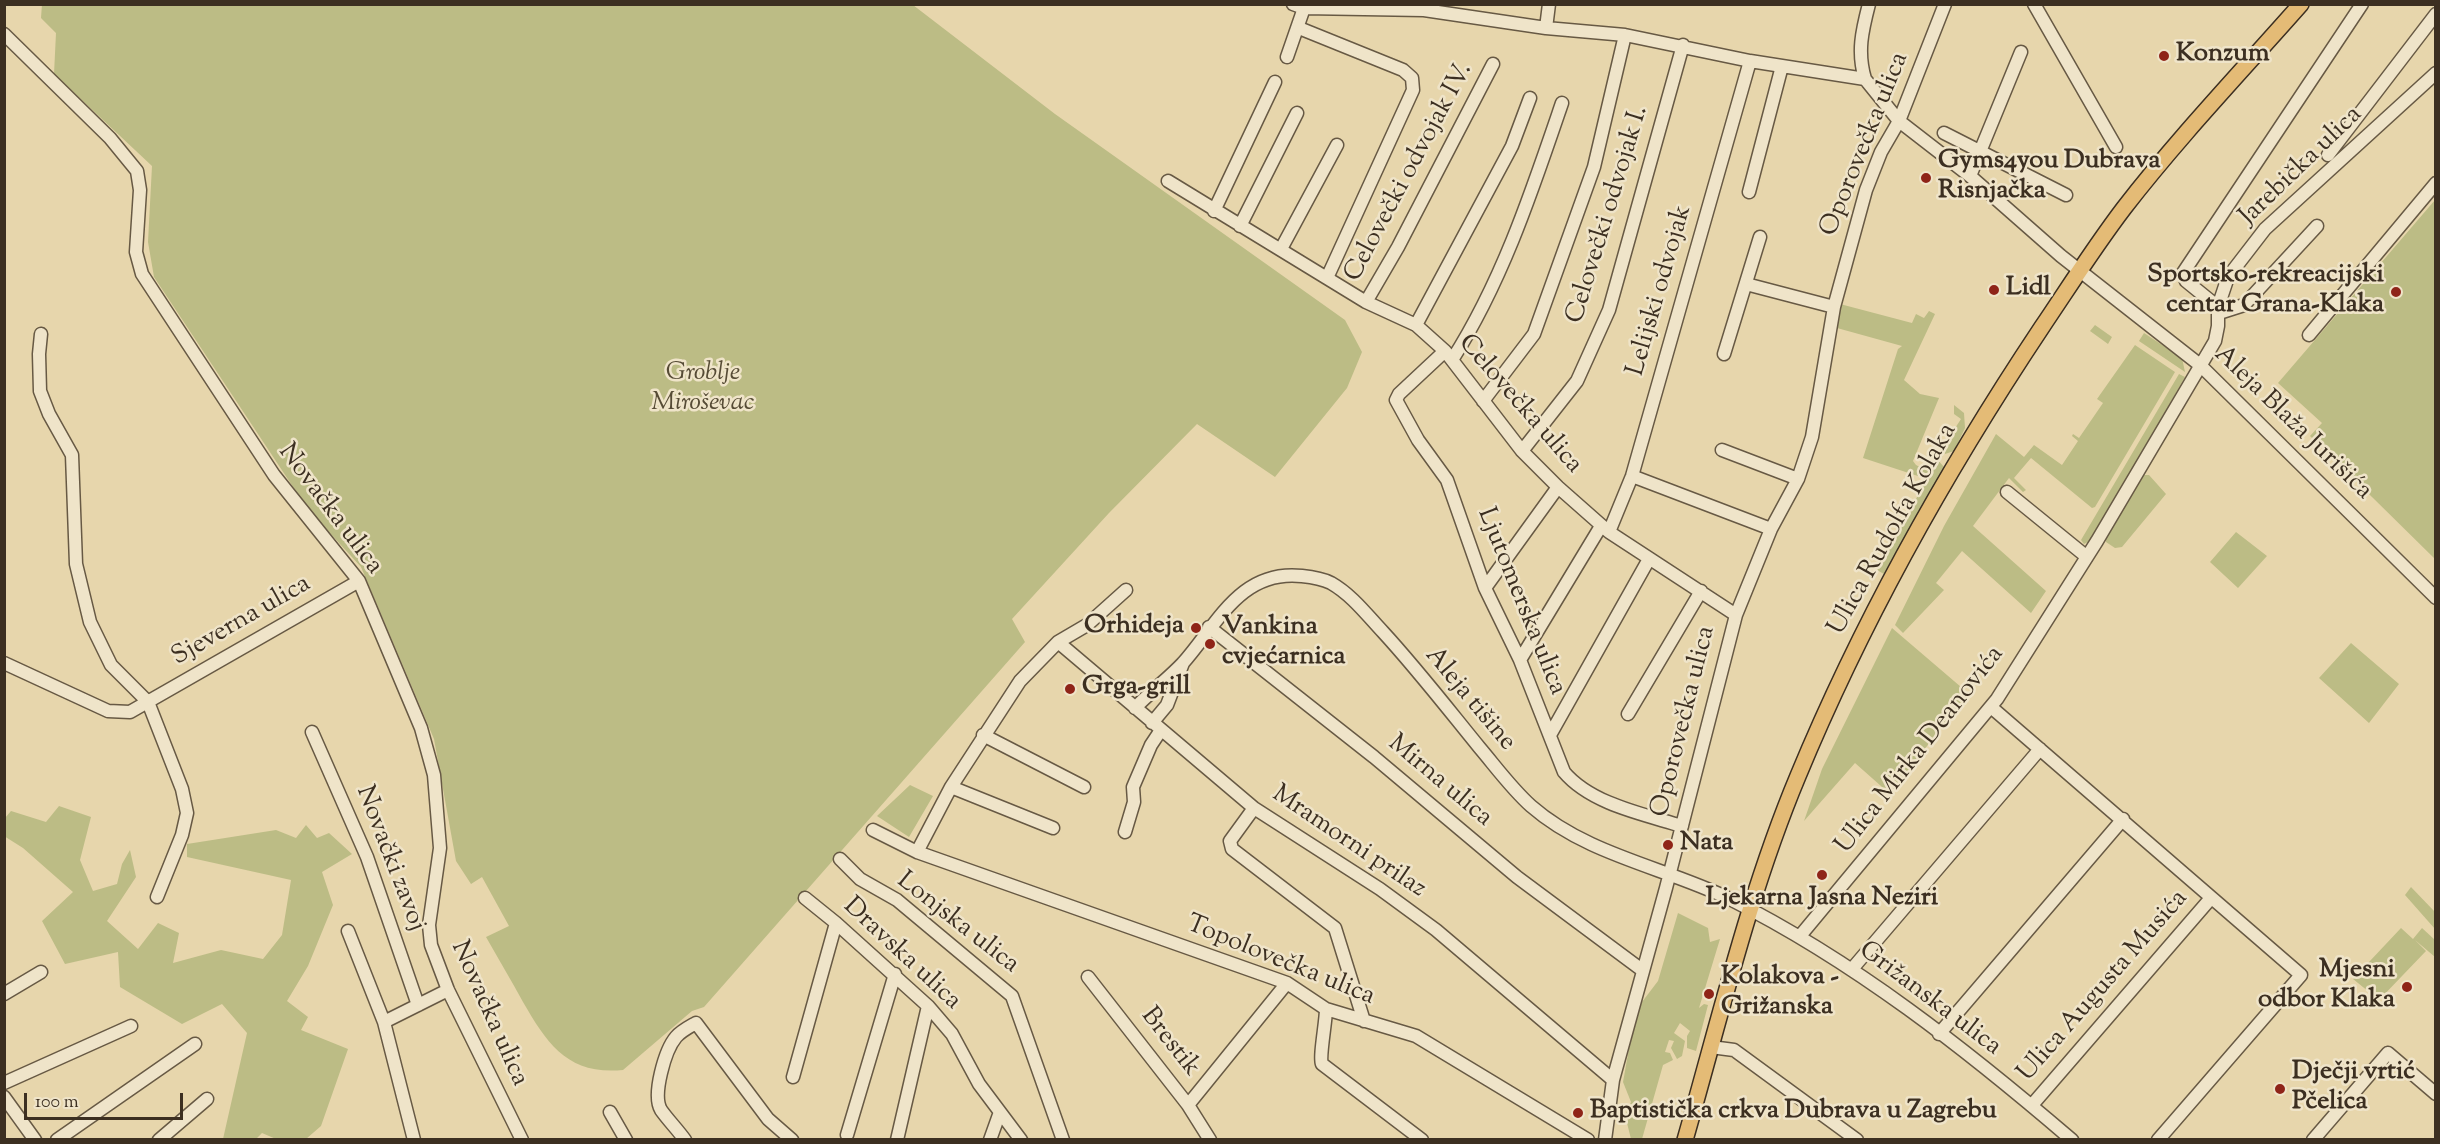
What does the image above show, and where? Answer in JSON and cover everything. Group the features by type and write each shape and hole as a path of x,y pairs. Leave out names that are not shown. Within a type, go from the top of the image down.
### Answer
{"main road":[{"name":"Ulica Rudolfa Kolaka","path":"1685,1140 1749,910 1797,777 1872,615 1981,421 2123,208 2301,4"},
{"name":"Ulica Rudolfa Kolaka","path":"2288,21 2310,4"}],"street":[{"path":"1546,28 1549,4"},
{"path":"1287,57 1299,28 1298,6 1424,10 1546,28 1625,35 1683,45 1750,61 1865,79 1862,67 1861,38 1869,4"},
{"name":"Oporovečka ulica","path":"1605,1140 1613,1080 1736,615 1772,530 1798,479 1812,437 1834,307 1848,247 1881,152 1899,121 1945,4"},
{"path":"2034,4 2116,147"},
{"path":"2218,310 2186,281 2183,273 2362,4"},
{"path":"2328,155 2436,14"},
{"path":"1299,28 1403,70 1412,78 1413,90 1327,278"},
{"name":"Novačka ulica","path":"4,34 110,138 137,171 141,190 136,252 142,274 274,475 359,581 421,728 434,775 440,848 429,926 431,945 448,990 522,1140"},
{"path":"1483,402 1534,334 1594,167 1625,35"},
{"name":"Celovečki odvojak I.","path":"1522,451 1576,381 1609,310 1683,45"},
{"path":"1970,176 2021,52"},
{"name":"Lelijski odvojak","path":"1520,660 1605,529 1632,476 1750,61"},
{"name":"Celovečki odvojak IV.","path":"1366,302 1398,247 1493,64"},
{"path":"1749,192 1782,66"},
{"name":"Jarebička ulica","path":"2200,365 2215,341 2218,310 2228,277 2265,229 2436,73"},
{"name":"Aleja Blaža Jurišića","path":"1865,79 1899,121 1970,176 2080,271 2200,365 2436,598"},
{"path":"1214,211 1275,81"},
{"path":"1416,325 1512,146 1530,98"},
{"path":"1448,356 1475,324 1519,223 1562,103"},
{"path":"1240,226 1297,113"},
{"path":"1944,133 1982,150 2066,195"},
{"path":"1281,249 1337,145"},
{"name":"Celovečka ulica","path":"1168,181 1366,302 1416,325 1448,356 1522,451 1558,487 1605,529 1736,615"},
{"path":"2308,335 2436,183"},
{"name":"Jarebička ulica","path":"2218,310 2244,305 2318,226"},
{"path":"1724,354 1760,237"},
{"path":"1746,284 1834,307"},
{"path":"41,334 40,391 49,414 72,455 76,564 90,622 111,665 148,702 182,789 187,813 182,835 157,897"},
{"name":"Ljutomerska ulica","path":"1448,356 1398,394 1396,400 1418,440 1447,480 1485,588 1520,660 1564,772 1576,786 1626,808 1682,826"},
{"name":"Ulica Mirka Deanovića","path":"1800,936 1991,707 2087,557 2200,365"},
{"path":"1722,450 1798,479"},
{"path":"1632,476 1772,530"},
{"path":"1485,588 1558,487"},
{"path":"2007,492 2087,557"},
{"path":"1550,735 1649,559"},
{"name":"Aleja tišine","path":"1135,708 1183,663 1209,627 1238,596 1258,584 1299,576 1330,582 1352,599 1395,646 1519,795 1534,808 1589,843 1669,874 1749,910"},
{"name":"Sjeverna ulica","path":"4,663 108,711 130,712 359,581"},
{"path":"916,852 951,787 1020,681 1058,642 1087,625 1126,590"},
{"path":"1628,714 1701,591"},
{"name":"Mirna ulica","path":"1209,627 1374,757 1517,878 1642,970"},
{"name":"Mramorni prilaz","path":"1058,642 1254,808 1380,889 1436,930 1613,1080"},
{"name":"Aleja tišine","path":"1125,832 1134,802 1133,787 1183,663"},
{"path":"1991,707 2301,975 2158,1140"},
{"name":"Novački zavoj","path":"312,732 367,857 418,1005"},
{"path":"983,735 1084,787"},
{"path":"1852,969 2040,749"},
{"path":"951,787 1053,828"},
{"path":"1254,808 1230,841 1230,846 1335,928 1364,1021"},
{"path":"1939,1034 2123,819"},
{"name":"Topolovečka ulica","path":"873,830 916,852 1287,983 1326,1009 1416,1036 1588,1140"},
{"name":"Lonjska ulica","path":"840,860 860,879 897,900 1012,996 1063,1140"},
{"name":"Dravska ulica","path":"805,898 895,974 928,1006 952,1034 979,1084 1020,1140"},
{"name":"Ulica Augusta Musića","path":"2032,1105 2211,898"},
{"name":"Grižanska ulica","path":"1749,910 1800,936 1852,969 2032,1105 2072,1140"},
{"path":"793,1077 836,923"},
{"path":"348,931 384,1022 414,1140"},
{"path":"4,994 41,972"},
{"path":"847,1134 895,974"},
{"name":"Brestik","path":"1088,977 1188,1105 1210,1140"},
{"path":"1188,1105 1287,983"},
{"path":"384,1022 448,990"},
{"path":"897,1140 928,1006"},
{"path":"1326,1009 1326,1030 1319,1052 1323,1064 1404,1137 1422,1140"},
{"path":"686,1140 660,1109 658,1100 660,1077 669,1047 677,1036 696,1023 768,1119 792,1140"},
{"path":"4,1083 131,1026"},
{"path":"57,1140 195,1044"},
{"path":"1711,1047 1734,1050 1857,1140"},
{"path":"2313,1140 2388,1053 2436,1095"},
{"path":"4,1097 35,1140"},
{"path":"159,1140 207,1100"},
{"path":"610,1112 626,1140"},
{"path":"990,1140 1000,1112"}],"green space":[{"name":"Groblje Miroševac","path":"42,4 913,5 1055,114 1345,320 1362,352 1347,388 1275,477 1197,424 1109,513 1012,619 1025,642 704,1007 692,1011 623,1070 588,1068 574,1062 551,1044 523,1002 486,937 509,926 482,877 471,884 456,861 434,739 361,567 307,508 154,277 148,242 152,166 54,74 56,33 41,18"},
{"name":"Sportsko-rekreacijski centar Grana-Klaka","path":"2435,200 2435,559 2310,436 2322,423 2278,383"},
{"path":"1840,304 1912,323 1916,314 1924,318 1929,311 1935,314 1904,380 1920,394 1939,398 1913,461 1926,470 1937,459 1944,467 1884,574 1877,570 1927,479 1863,458 1898,349 1902,346 1837,328"},
{"path":"2095,325 2112,337 2108,344 2090,331"},
{"path":"2144,333 2182,358 2185,372 2139,341"},
{"path":"2135,345 2175,372 2095,507 2092,508 2031,458 2014,478 2026,490 2023,492 2009,478 1973,526 2046,591 2031,613 1962,551 1936,583 1944,590 1903,633 1895,625 1944,526 1996,434 2024,457 2034,445 2062,465 2078,441 2072,436 2073,434 2079,438 2103,403 2097,399"},
{"path":"2179,374 2185,377 2092,540 2084,544 2081,540"},
{"path":"1954,405 1964,413 1965,428 1954,451 1945,454 1944,445 1961,419 1954,414"},
{"path":"2149,475 2166,494 2122,547 2115,548 2106,542 2106,535 2139,477"},
{"path":"2236,532 2267,556 2238,588 2210,562"},
{"path":"1892,628 1968,693 1890,794 1855,763 1804,821 1822,769"},
{"path":"2351,643 2399,684 2369,723 2319,678"},
{"path":"910,785 933,796 909,837 877,816"},
{"path":"59,806 91,817 80,860 93,891 117,884 122,864 130,850 136,877 107,921 138,949 158,923 179,933 173,963 221,950 263,959 282,935 291,880 187,857 187,844 276,830 296,838 306,825 317,838 329,833 352,854 322,872 333,905 308,966 287,1001 308,1017 301,1030 348,1049 321,1126 306,1139 276,1139 262,1133 256,1139 223,1139 247,1033 222,1004 182,1024 120,987 118,952 65,964 42,921 73,892 23,848 4,836 5,818 11,811 46,822"},
{"path":"2411,887 2435,912 2435,929 2405,895"},
{"path":"1678,913 1708,928 1710,942 1720,939 1699,1008 1704,1004 1708,1005 1696,1051 1687,1048 1687,1036 1690,1031 1680,1023 1674,1033 1685,1041 1682,1056 1677,1059 1671,1048 1674,1041 1669,1040 1665,1052 1670,1053 1673,1060 1663,1065 1642,1139 1631,1139 1625,1115 1631,1102 1623,1082 1632,1032 1642,1002 1658,981"},
{"path":"2401,928 2413,939 2422,928 2435,940 2435,957 2415,940 2426,951 2379,1000 2353,979"}],"place":[{"name":"Konzum","path":"2164,56"},
{"name":"Gyms4you Dubrava Risnjačka","path":"1926,178"},
{"name":"Lidl","path":"1994,290"},
{"name":"Sportsko-rekreacijski centar Grana-Klaka","path":"2396,292"},
{"name":"Orhideja","path":"1196,628"},
{"name":"Vankina cvjećarnica","path":"1210,644"},
{"name":"Grga-grill","path":"1070,689"},
{"name":"Nata","path":"1668,845"},
{"name":"Ljekarna Jasna Neziri","path":"1822,875"},
{"name":"Mjesni odbor Klaka","path":"2407,987"},
{"name":"Kolakova - Grižanska","path":"1709,994"},
{"name":"Dječji vrtić Pčelica","path":"2280,1089"},
{"name":"Baptistička crkva Dubrava u Zagrebu","path":"1578,1113"}]}
